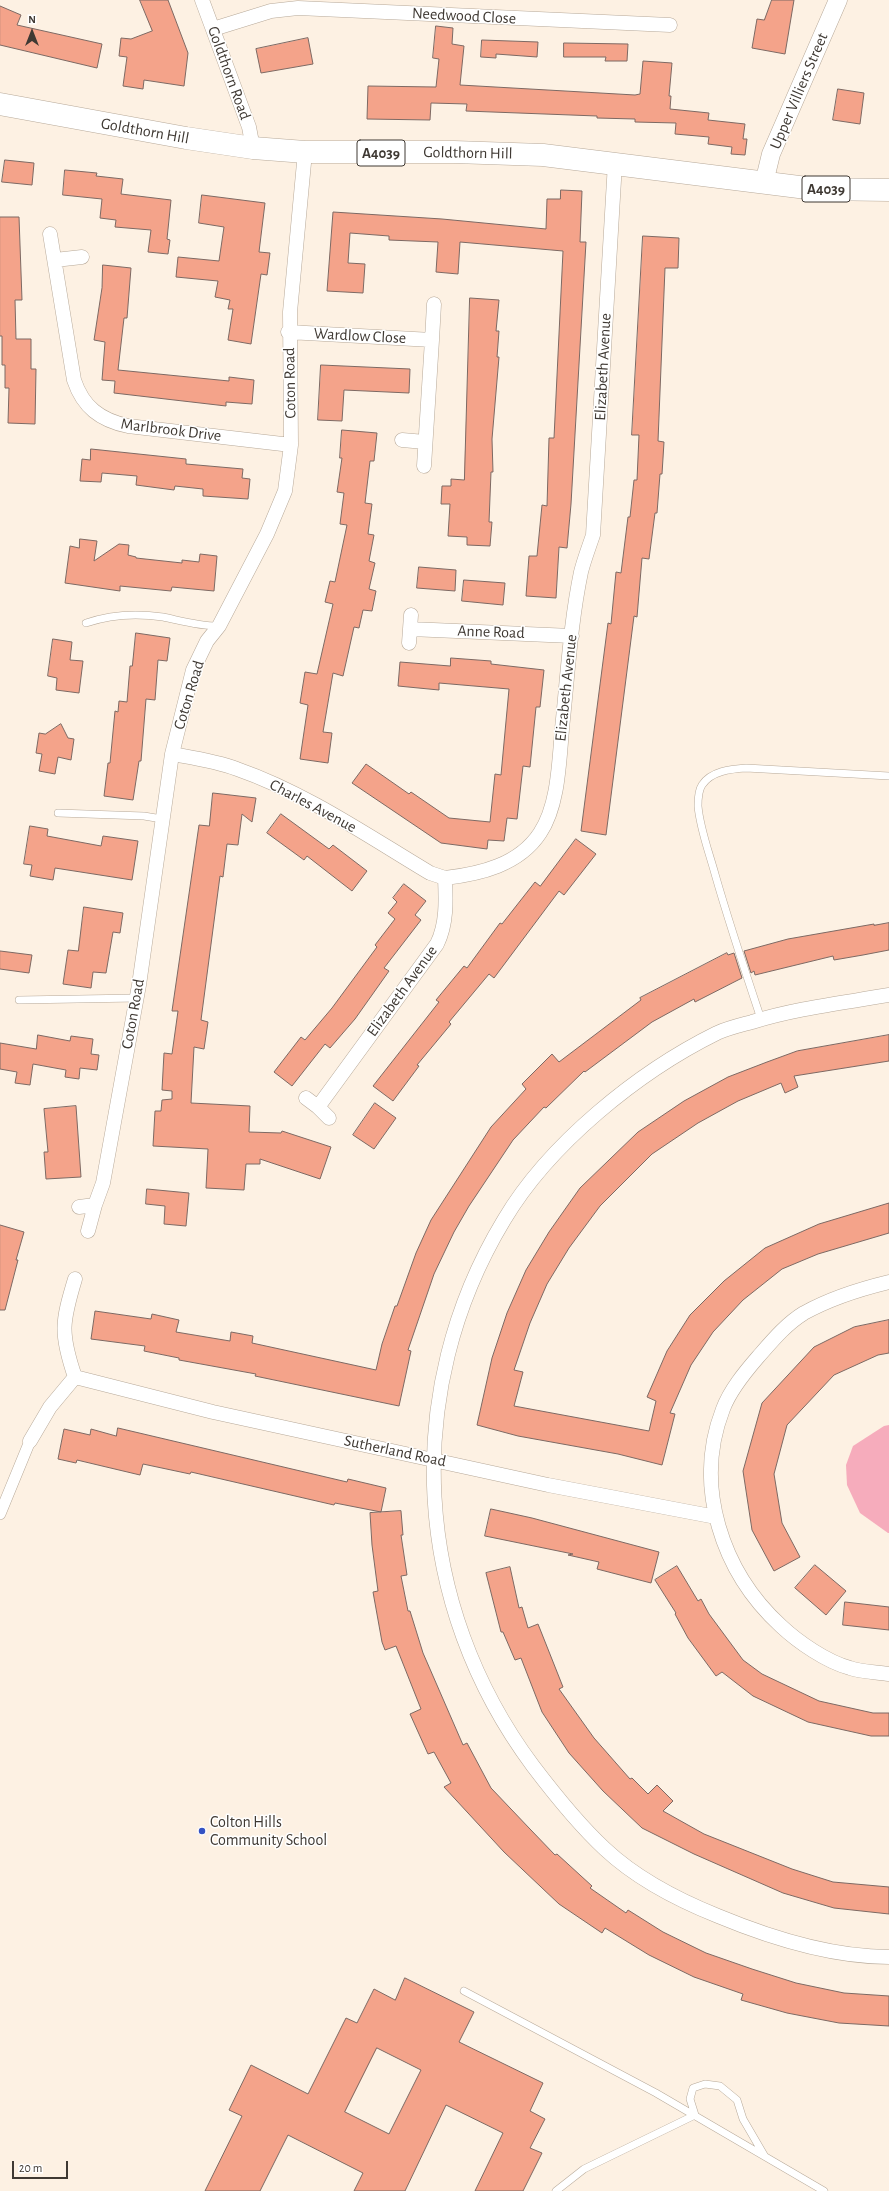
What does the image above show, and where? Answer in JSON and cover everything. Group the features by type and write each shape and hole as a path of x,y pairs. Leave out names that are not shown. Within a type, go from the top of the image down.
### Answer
{"main road":[{"name":"Goldthorn Hill","path":"0,104 178,137 253,148 304,152 499,153 615,163 815,189 889,190"}],"street":[{"name":"Goldthorn Road","path":"202,0 249,128 253,148"},
{"name":"Upper Villiers Street","path":"764,183 772,154 838,0"},
{"name":"Needwood Close","path":"213,29 271,11 298,8 670,25"},
{"name":"Coton Road","path":"88,1231 103,1183 137,998 172,754 193,670 207,641 219,626 278,511 285,491 291,445 288,332 304,152"},
{"name":"Elizabeth Avenue","path":"318,1107 437,944 441,935 446,902 445,878 488,871 514,858 526,849 549,819 553,808 572,636 581,571 593,535 615,163"},
{"name":"Marlbrook Drive","path":"50,234 74,380 78,392 86,405 98,415 112,423 291,445"},
{"path":"55,260 82,257"},
{"path":"424,466 434,304"},
{"name":"Wardlow Close","path":"288,332 432,340"},
{"path":"402,440 425,442"},
{"name":"Anne Road","path":"409,643 410,622 572,636"},
{"name":"Charles Avenue","path":"172,754 236,768 278,785 324,810 430,873 445,878"},
{"path":"889,995 785,1012 721,1031 683,1052 629,1088 568,1138 505,1216 482,1260 460,1312 445,1366 435,1425 433,1460 438,1536 451,1603 486,1690 508,1731 556,1797 607,1851 667,1894 748,1929 790,1941 844,1953 889,1957"},
{"path":"306,1098 329,1118"},
{"path":"79,1207 95,1205"},
{"path":"0,1514 30,1441 50,1407 75,1377 64,1337 64,1315 75,1278"},
{"path":"889,1282 854,1291 804,1314 788,1325 747,1369 723,1408 714,1438 712,1462 712,1493 716,1517 724,1545 739,1578 754,1600 791,1636 815,1652 850,1668 889,1674"},
{"name":"Sutherland Road","path":"75,1377 213,1412 548,1485 716,1517"}],"lane":[{"path":"86,623 99,619 135,614 162,617 200,626 219,626"},
{"path":"761,1019 735,942 701,823 698,797 702,786 709,777 732,769 746,768 889,776"},
{"path":"58,813 144,816 162,819"},
{"path":"19,1000 137,998"},
{"path":"464,1991 598,2061 695,2115 824,2191"},
{"path":"695,2115 690,2099 694,2088 705,2084 720,2086 737,2100 743,2119 764,2155"},
{"path":"556,2191 584,2168 695,2115"}],"shaded area":[{"path":"889,1425 888,1533 860,1513 847,1485 846,1465 853,1446 884,1426"}],"building":[{"path":"140,0 168,0 188,53 184,86 144,80 143,89 123,86 127,57 119,56 121,38 131,39 152,31"},
{"path":"772,0 794,0 785,54 752,48 757,19 764,20"},
{"path":"0,6 21,15 17,25 102,44 97,68 0,45"},
{"path":"436,26 453,28 452,44 464,46 460,85 635,95 640,94 643,61 672,63 669,96 671,96 670,109 709,113 708,120 745,124 743,139 747,139 745,155 731,154 732,147 708,144 709,137 675,134 676,123 635,122 635,119 466,111 467,104 431,103 430,120 367,119 368,86 436,87 439,59 433,58"},
{"path":"308,38 313,64 261,73 256,49"},
{"path":"482,40 538,42 537,57 496,54 496,58 481,57"},
{"path":"564,43 628,44 627,61 605,61 606,57 564,57"},
{"path":"838,89 864,93 860,124 833,120"},
{"path":"5,160 34,163 32,185 2,182"},
{"path":"65,170 97,173 96,176 123,179 121,194 171,200 167,239 170,240 168,254 148,252 151,230 115,227 116,220 100,218 102,199 63,195"},
{"path":"561,190 582,191 580,242 586,242 571,504 567,548 559,547 556,598 526,596 529,556 537,556 542,505 547,506 549,438 554,438 563,251 460,242 458,274 436,272 438,242 389,240 389,236 350,233 348,263 365,264 363,293 327,291 333,212 442,219 546,229 547,199 560,199"},
{"path":"202,195 265,203 259,252 270,253 267,275 261,274 251,344 228,340 233,309 228,309 230,300 215,297 218,281 176,277 178,257 219,261 224,227 199,223"},
{"path":"0,217 19,217 22,300 15,300 16,339 31,339 31,369 36,369 35,424 8,423 9,388 5,388 5,365 2,365 2,336 0,336"},
{"path":"643,236 679,238 678,268 665,268 658,441 664,442 662,474 660,474 657,513 655,513 649,559 642,558 637,617 634,616 606,835 581,831 608,623 611,624 616,572 621,573 634,480 637,480 639,435 632,435"},
{"path":"103,265 131,268 127,318 124,318 118,370 229,381 229,377 254,380 252,404 226,402 226,406 114,393 115,381 102,380 105,342 94,340 102,288"},
{"path":"470,298 499,300 496,331 499,331 497,357 499,357 492,439 493,472 491,472 489,522 492,522 490,546 467,545 467,537 448,536 450,504 441,504 442,486 451,486 451,479 464,480"},
{"path":"321,365 410,369 409,393 344,390 342,421 318,420"},
{"path":"342,430 377,433 374,461 370,461 365,503 372,504 368,534 374,535 369,561 375,563 369,589 376,591 372,611 363,610 359,628 354,627 343,676 333,673 323,732 332,733 328,763 300,759 308,705 300,703 305,672 317,674 333,604 325,602 330,581 335,582 347,525 340,524 344,493 337,492 342,458 340,458"},
{"path":"91,449 186,459 186,464 243,469 242,478 250,479 248,499 203,496 203,489 175,486 174,490 136,485 137,476 102,473 101,482 80,481 82,459 90,460"},
{"path":"80,539 97,541 94,561 119,544 129,545 128,555 136,558 182,563 182,560 199,562 200,554 217,556 214,591 172,587 171,591 120,586 120,591 65,583 70,546 79,548"},
{"path":"419,567 456,570 455,591 417,588"},
{"path":"464,580 505,583 503,605 462,601"},
{"path":"136,633 170,638 167,661 158,660 155,700 146,699 141,761 139,761 133,800 104,796 108,763 110,763 115,711 118,712 119,701 127,702 130,666 132,666"},
{"path":"53,639 72,642 70,660 83,661 79,693 56,690 57,678 48,676"},
{"path":"451,658 491,661 491,664 544,670 540,707 536,707 530,767 523,766 517,819 507,818 504,841 488,840 487,849 441,843 352,783 366,764 409,794 411,792 449,818 490,822 495,774 501,775 509,689 439,683 439,690 398,686 400,662 450,666"},
{"path":"61,724 68,738 74,739 71,760 58,757 55,774 39,771 42,754 36,753 39,733 45,734"},
{"path":"213,793 256,798 252,822 242,814 238,845 227,844 223,877 220,876 201,1020 208,1022 204,1049 194,1047 191,1103 250,1106 249,1132 281,1133 282,1131 331,1147 320,1179 260,1159 260,1164 246,1164 244,1190 206,1188 208,1149 153,1146 155,1111 161,1111 162,1100 172,1099 172,1091 162,1090 164,1053 172,1054 178,1011 172,1011 199,825 209,826"},
{"path":"281,814 329,849 333,845 367,871 352,891 307,856 304,860 267,833"},
{"path":"30,826 48,829 47,836 101,846 103,836 138,841 132,880 55,868 53,880 30,876 32,865 24,864"},
{"path":"576,839 596,854 564,895 559,891 494,978 489,974 449,1022 451,1024 417,1065 419,1066 393,1101 373,1086 439,1002 436,1000 464,966 467,968 500,923 502,924 535,882 540,886"},
{"path":"404,884 426,901 415,915 421,920 384,968 389,971 355,1019 330,1048 325,1044 292,1086 274,1072 301,1037 305,1040 332,1008 377,947 375,945 395,919 388,913 397,902 393,898"},
{"path":"84,907 123,913 120,933 113,932 106,973 93,972 91,988 63,984 68,950 78,951"},
{"path":"889,923 889,950 834,960 833,956 755,975 754,971 751,973 744,951 788,939 874,924"},
{"path":"0,951 32,955 29,973 0,969"},
{"path":"727,953 728,955 734,953 742,978 695,1002 694,999 652,1022 585,1072 584,1071 546,1108 544,1107 513,1140 469,1206 454,1232 434,1274 408,1350 411,1351 399,1406 255,1376 256,1374 179,1360 179,1358 144,1351 145,1346 91,1339 95,1311 151,1319 152,1314 179,1320 176,1332 230,1341 231,1332 253,1336 252,1343 376,1370 382,1344 395,1306 397,1306 416,1253 431,1220 491,1127 526,1089 522,1084 552,1054 559,1062 641,1000 640,998"},
{"path":"38,1035 70,1041 71,1036 93,1039 91,1054 99,1055 97,1070 80,1068 79,1079 65,1077 66,1070 33,1064 30,1085 15,1083 17,1072 0,1069 0,1043 36,1049"},
{"path":"889,1035 889,1061 794,1076 798,1087 785,1093 781,1083 738,1101 698,1123 652,1154 600,1206 569,1248 547,1284 530,1323 514,1370 523,1372 514,1406 649,1431 656,1401 647,1397 667,1351 690,1315 724,1281 765,1248 819,1224 889,1203 889,1233 818,1254 782,1269 743,1300 713,1332 691,1365 670,1413 675,1414 662,1465 618,1454 518,1436 477,1425 492,1358 507,1313 526,1270 549,1232 580,1188 638,1132 684,1101 728,1077 797,1051"},
{"path":"375,1103 396,1118 374,1149 353,1135"},
{"path":"76,1106 81,1177 46,1179 44,1152 48,1152 44,1109"},
{"path":"147,1189 189,1193 186,1226 164,1224 165,1206 146,1204"},
{"path":"0,1225 24,1232 5,1310 0,1310"},
{"path":"889,1320 889,1353 878,1355 834,1375 787,1425 774,1474 782,1523 800,1557 774,1571 752,1530 743,1471 762,1403 814,1347 854,1327"},
{"path":"118,1428 347,1482 348,1479 386,1488 381,1512 335,1503 334,1505 191,1472 190,1474 143,1464 140,1475 77,1460 76,1463 58,1459 64,1429 90,1435 91,1429 116,1436"},
{"path":"491,1509 532,1518 659,1552 651,1583 597,1569 599,1562 568,1555 573,1554 485,1536"},
{"path":"401,1511 403,1535 401,1535 407,1575 401,1576 408,1611 410,1611 423,1653 463,1745 467,1743 491,1788 555,1855 557,1854 592,1886 590,1888 626,1913 628,1910 663,1932 706,1953 796,1983 844,1993 889,1996 889,2026 839,2023 787,2013 741,2000 743,1994 694,1977 649,1955 605,1928 602,1933 559,1904 504,1852 444,1787 451,1783 434,1752 428,1754 410,1714 421,1709 396,1646 385,1650 382,1642 373,1592 378,1591 372,1545 370,1513"},
{"path":"815,1565 846,1591 826,1615 795,1588"},
{"path":"677,1566 698,1601 701,1599 709,1614 743,1660 762,1674 819,1701 873,1713 889,1713 889,1736 871,1736 808,1722 753,1696 722,1672 716,1676 688,1638 675,1614 676,1613 655,1580"},
{"path":"510,1567 519,1608 522,1607 528,1628 538,1624 563,1687 559,1689 594,1738 630,1779 632,1778 648,1794 657,1785 673,1801 663,1811 704,1834 792,1869 833,1882 889,1887 889,1914 834,1908 783,1893 694,1854 642,1828 603,1791 569,1753 542,1712 521,1658 515,1660 503,1632 501,1632 486,1573"},
{"path":"845,1602 889,1607 889,1630 843,1625"},
{"path":"405,1978 474,2012 459,2042 543,2083 530,2111 545,2119 530,2148 542,2153 523,2191 475,2191 503,2133 446,2105 405,2191 354,2191 363,2173 288,2135 260,2191 205,2191 242,2116 229,2110 251,2065 308,2094 346,2018 357,2023 374,1989 395,2000","holes":["377,2048 421,2070 389,2134 345,2112"]}],"place":[{"name":"Colton Hills Community School","path":"202,1831"}]}
